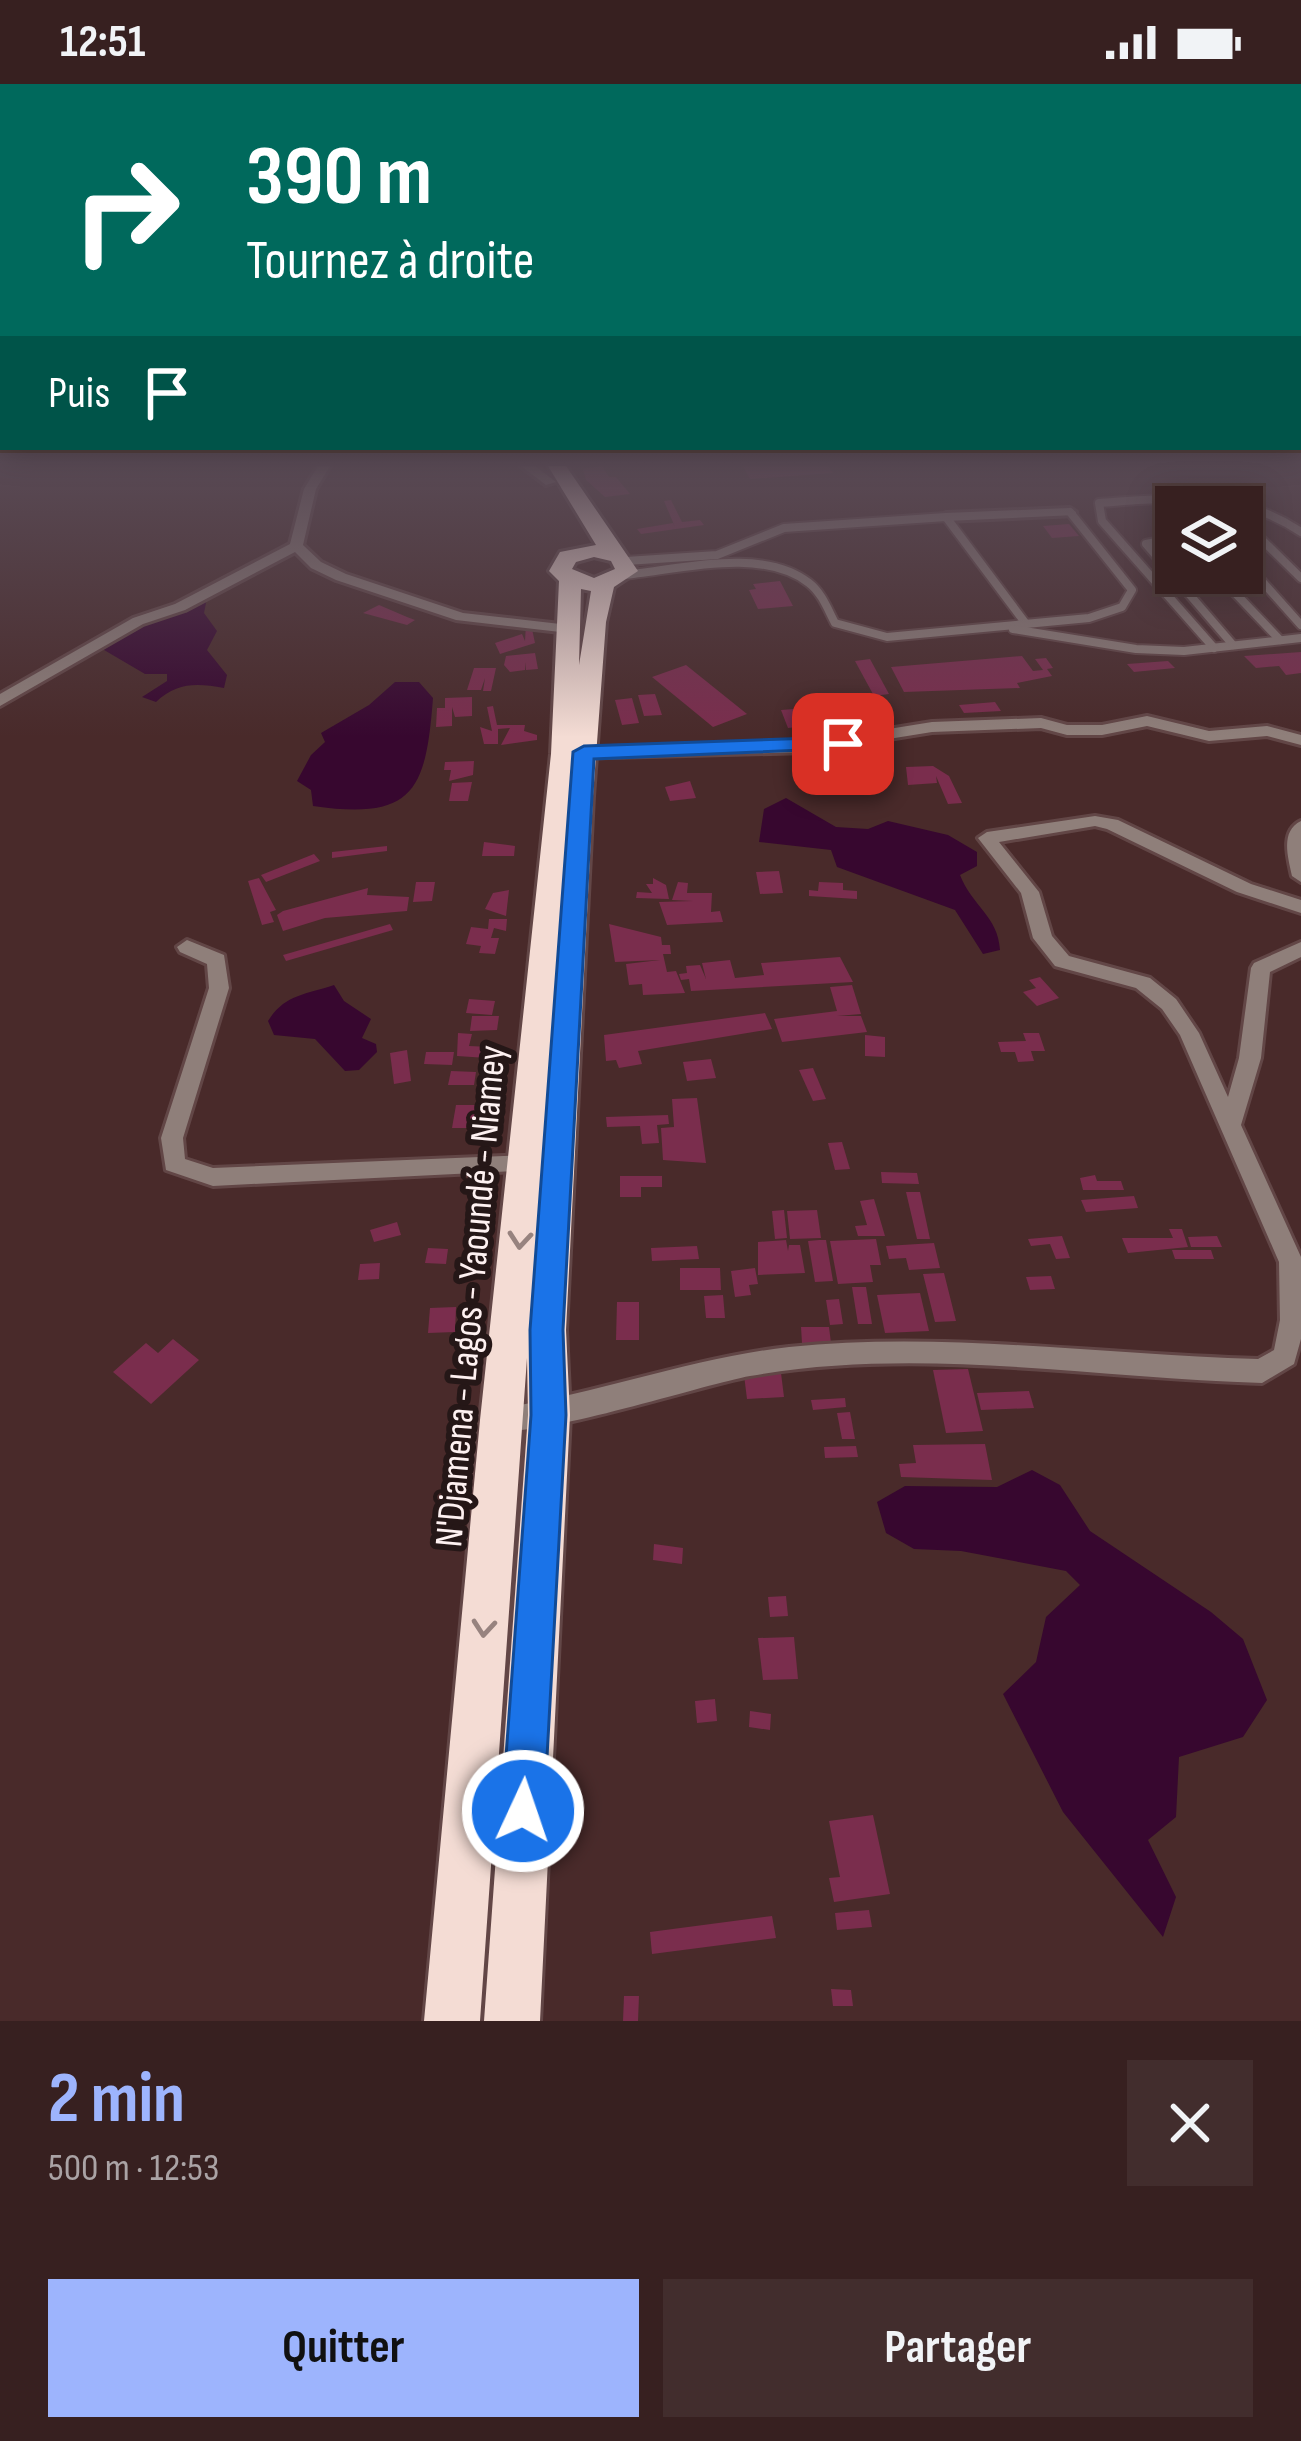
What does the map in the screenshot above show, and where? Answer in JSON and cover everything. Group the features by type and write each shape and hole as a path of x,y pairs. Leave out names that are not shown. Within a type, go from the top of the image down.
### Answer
{"highway":[{"name":"N'Djamena - Lagos - Yaoundé - Niamey","path":"592,556 600,568"},
{"name":"N'Djamena - Lagos - Yaoundé - Niamey","path":"452,2021 501,1420 574,753 595,622 600,568 594,556"},
{"name":"N'Djamena - Lagos - Yaoundé - Niamey","path":"512,2021 548,1415 546,1330 574,753 569,629 600,568"}],"street":[{"path":"0,700 138,621 180,607 276,556"},
{"path":"306,556 341,577 437,605 461,617 569,629"},
{"path":"574,753 808,747 932,728 1041,723 1066,730 1102,730 1147,722 1209,736 1267,730 1301,740"},
{"path":"501,1420 548,1415 706,1370 791,1358 924,1352 1262,1371 1285,1356 1292,1320 1291,1262 1189,1033 1168,1004 1142,983 1062,961 1043,938 1030,892 988,838 1095,821 1112,824 1244,888 1301,907"},
{"path":"1301,826 1295,844 1301,875"},
{"path":"187,947 217,960 219,988 172,1138 174,1164 213,1177 527,1164"},
{"path":"1232,1122 1250,1058 1262,968 1301,949"}],"lane":[{"path":"600,568 704,556"},
{"path":"975,556 1026,625"},
{"path":"600,568 766,566 805,579 836,622 860,633 887,637 1005,628 1122,608 1132,590 1105,556"},
{"path":"1133,556 1214,648"},
{"path":"1279,556 1301,578"},
{"path":"1263,583 1301,625"},
{"path":"1189,594 1233,646"},
{"path":"1236,594 1280,640"},
{"path":"1005,628 1114,647 1214,648 1301,638"}],"shaded area":[{"path":"207,598 204,613 217,631 207,650 227,675 224,688 188,686 156,702 142,697 167,681 167,674 145,674 99,647"},
{"path":"395,682 419,682 433,698 426,755 409,792 374,808 313,806 311,790 297,781 311,755 325,742 321,733 369,705"},
{"path":"786,798 836,827 868,829 888,821 948,835 977,852 977,866 960,875 995,928 1000,950 983,954 955,910 837,867 831,850 759,842 764,809"},
{"path":"334,985 344,1001 371,1019 362,1038 376,1044 377,1052 359,1070 345,1071 315,1039 274,1035 268,1021 289,1000"},
{"path":"1032,1470 1060,1485 1090,1531 1211,1612 1243,1639 1267,1700 1243,1737 1179,1757 1176,1817 1148,1840 1176,1897 1163,1937 1063,1812 1003,1694 1036,1662 1046,1617 1080,1585 1066,1571 961,1551 914,1549 886,1533 877,1502 905,1486 997,1487"}],"building":[{"path":"780,581 793,606 758,609 749,590 756,589 753,584"},
{"path":"379,605 415,620 407,625 363,613"},
{"path":"526,624 531,624 535,643 500,654 495,643 522,634 525,641"},
{"path":"1301,652 1301,673 1286,675 1279,666 1256,668 1244,656"},
{"path":"535,653 538,669 526,670 525,662 525,670 510,672 504,665 506,656"},
{"path":"1022,656 1033,671 1043,670 1035,659 1046,658 1052,676 1017,683 1020,688 904,692 891,667"},
{"path":"870,659 889,694 874,696 855,661"},
{"path":"1168,661 1175,668 1134,672 1127,664"},
{"path":"686,665 747,714 713,727 652,677"},
{"path":"474,668 496,668 491,691 483,691 485,678 481,690 467,690"},
{"path":"655,694 662,715 644,716 638,695"},
{"path":"472,697 472,716 455,717 452,707 452,726 436,727 437,708 445,708 445,698"},
{"path":"632,698 639,723 622,725 615,700"},
{"path":"995,702 1001,711 964,713 959,705"},
{"path":"493,706 497,725 525,725 524,731 537,735 537,740 501,745 510,728 498,729 498,744 484,744 480,727 492,731 487,707"},
{"path":"806,708 814,725 788,728 781,710"},
{"path":"474,761 473,775 449,781 451,770 444,770 445,762"},
{"path":"933,766 949,776 962,803 948,804 936,776 937,783 908,785 906,767"},
{"path":"690,781 696,798 670,801 665,787"},
{"path":"472,782 468,801 449,801 452,783"},
{"path":"484,842 515,846 514,856 482,856"},
{"path":"387,846 387,851 332,858 332,852"},
{"path":"314,854 320,861 266,882 261,875"},
{"path":"779,871 783,893 760,894 756,872"},
{"path":"259,878 276,910 270,912 274,922 262,925 248,881"},
{"path":"653,878 666,885 669,899 636,898 637,892 652,893 646,884 653,884"},
{"path":"416,882 435,882 432,901 413,902"},
{"path":"678,882 688,883 687,893 712,893 711,912 720,911 723,922 667,925 659,902 693,901 672,900"},
{"path":"819,882 843,883 843,890 857,891 857,899 809,896 809,890 818,891"},
{"path":"368,888 367,895 409,897 407,911 325,918 283,931 277,915 283,911"},
{"path":"509,890 506,916 485,909 493,893"},
{"path":"489,919 507,919 506,931 494,928 491,938 499,938 495,954 479,953 481,946 466,944 471,927 488,929"},
{"path":"390,924 393,930 286,961 283,955"},
{"path":"609,924 661,937 662,945 670,945 671,954 663,954 667,972 676,971 685,993 643,995 642,984 629,985 626,964 660,960 615,962"},
{"path":"840,957 853,982 691,991 689,979 681,980 679,974 687,973 686,966 700,965 706,979 702,963 730,960 735,978 764,975 761,963"},
{"path":"1040,977 1059,998 1037,1006 1023,992 1036,988 1029,980"},
{"path":"852,985 861,1014 837,1016 861,1016 867,1032 782,1042 774,1019 837,1011 830,987"},
{"path":"469,999 495,1001 492,1015 466,1013"},
{"path":"765,1013 772,1029 638,1051 642,1064 619,1068 616,1060 606,1061 604,1035"},
{"path":"472,1016 499,1016 497,1030 470,1031"},
{"path":"458,1033 472,1034 469,1046 490,1047 487,1058 457,1056"},
{"path":"1023,1033 1039,1033 1045,1051 1031,1051 1034,1061 1018,1062 1015,1052 1001,1052 998,1042 1026,1041"},
{"path":"865,1035 885,1037 885,1057 865,1056"},
{"path":"407,1050 411,1081 394,1084 390,1053"},
{"path":"426,1052 454,1052 452,1065 424,1064"},
{"path":"711,1059 716,1078 687,1081 683,1062"},
{"path":"813,1068 826,1099 813,1101 799,1070"},
{"path":"451,1071 476,1072 474,1085 448,1085"},
{"path":"697,1098 706,1163 663,1160 661,1128 674,1127 672,1099"},
{"path":"456,1105 475,1105 475,1128 452,1128"},
{"path":"668,1115 669,1124 657,1125 659,1143 642,1144 640,1126 607,1127 606,1117"},
{"path":"842,1142 850,1169 835,1170 828,1143"},
{"path":"881,1172 917,1173 919,1184 882,1183"},
{"path":"1095,1175 1097,1181 1121,1181 1124,1190 1083,1190 1080,1178"},
{"path":"620,1176 662,1176 662,1187 641,1187 641,1197 620,1197"},
{"path":"906,1192 920,1192 930,1239 917,1239"},
{"path":"1134,1196 1138,1208 1086,1212 1081,1200"},
{"path":"874,1199 885,1236 858,1236 855,1226 867,1225 860,1201"},
{"path":"784,1210 787,1238 775,1239 772,1211"},
{"path":"817,1210 821,1238 790,1239 787,1211"},
{"path":"397,1222 401,1235 374,1242 370,1230"},
{"path":"1169,1229 1182,1229 1188,1247 1128,1253 1122,1238 1173,1238"},
{"path":"1062,1236 1070,1258 1056,1259 1050,1244 1031,1246 1028,1239"},
{"path":"1217,1236 1222,1247 1191,1247 1188,1237"},
{"path":"876,1239 881,1265 870,1265 873,1282 838,1284 830,1241"},
{"path":"786,1240 788,1251 789,1245 800,1245 805,1273 758,1275 758,1242"},
{"path":"826,1240 833,1281 815,1282 808,1241"},
{"path":"934,1243 940,1268 909,1270 906,1258 889,1259 886,1246"},
{"path":"697,1246 699,1259 652,1261 651,1248"},
{"path":"428,1248 448,1249 446,1264 425,1263"},
{"path":"1172,1250 1211,1250 1214,1259 1175,1259"},
{"path":"380,1263 379,1279 358,1280 360,1264"},
{"path":"680,1268 720,1268 721,1290 680,1290"},
{"path":"755,1268 758,1284 749,1285 751,1295 735,1297 731,1271"},
{"path":"944,1273 956,1321 935,1322 923,1274"},
{"path":"1051,1276 1055,1289 1030,1290 1026,1277"},
{"path":"852,1287 866,1287 872,1324 858,1324"},
{"path":"920,1293 929,1331 885,1333 877,1295"},
{"path":"723,1295 725,1318 706,1318 704,1296"},
{"path":"839,1299 843,1324 830,1325 826,1300"},
{"path":"617,1302 639,1302 639,1340 616,1340"},
{"path":"456,1307 455,1332 428,1333 430,1308"},
{"path":"801,1327 829,1327 831,1343 802,1343"},
{"path":"173,1339 199,1360 151,1404 113,1372 146,1343 158,1353"},
{"path":"968,1369 983,1431 946,1433 933,1370"},
{"path":"781,1373 784,1397 747,1399 744,1375"},
{"path":"1029,1391 1034,1408 981,1410 977,1393"},
{"path":"845,1398 846,1407 813,1410 811,1400"},
{"path":"850,1412 855,1439 842,1439 837,1413"},
{"path":"985,1444 992,1480 901,1477 899,1464 916,1463 913,1445"},
{"path":"856,1446 858,1457 825,1458 824,1447"},
{"path":"654,1544 683,1548 682,1564 653,1560"},
{"path":"786,1596 788,1616 770,1617 768,1597"},
{"path":"794,1637 798,1679 763,1680 758,1638"},
{"path":"715,1699 717,1721 697,1723 695,1701"},
{"path":"750,1711 771,1714 770,1730 749,1727"},
{"path":"873,1815 890,1894 834,1902 829,1878 840,1877 829,1821"},
{"path":"869,1910 872,1927 837,1930 835,1913"},
{"path":"772,1916 776,1938 652,1954 650,1932"},
{"path":"831,1989 851,1990 853,2006 833,2006"},
{"path":"624,1996 639,1996 638,2021 623,2021"}],"route":[{"path":"523,1811 548,1415 546,1330 584,752 843,744"}]}
